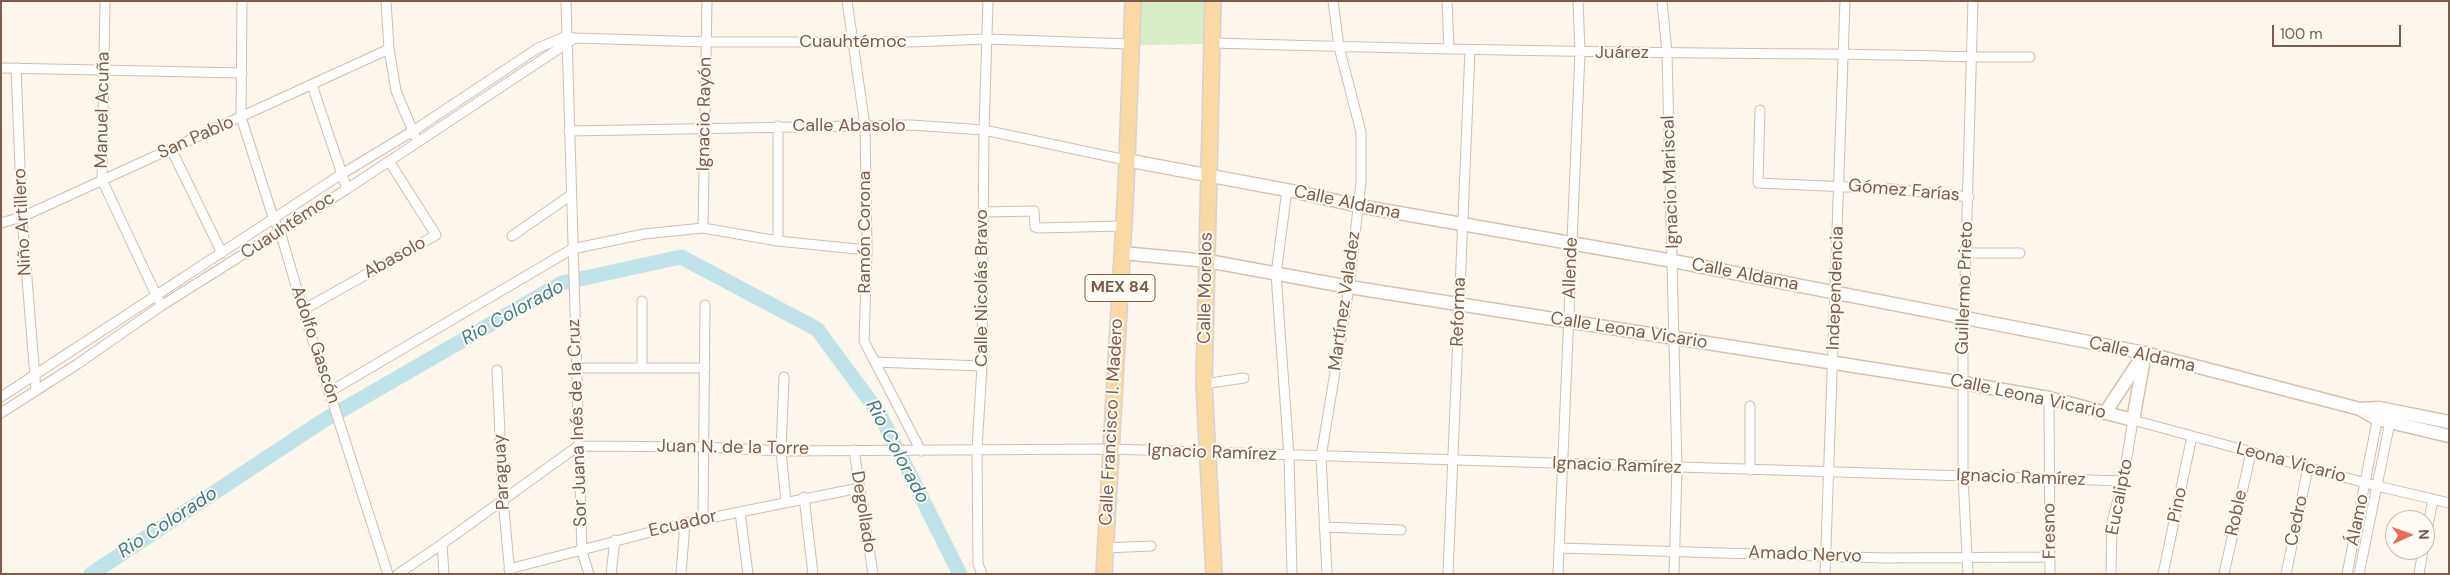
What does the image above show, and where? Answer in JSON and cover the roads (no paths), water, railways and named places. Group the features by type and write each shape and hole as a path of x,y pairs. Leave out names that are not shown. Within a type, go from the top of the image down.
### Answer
{"main road":[{"name":"Calle Francisco I. Madero","path":"1104,574 1122,253 1133,1"},
{"name":"Calle Morelos","path":"1213,1 1214,43 1208,176 1208,261 1204,384 1214,574"},
{"name":"Calle Aldama","path":"1126,160 1287,190 1463,226 1673,261 2145,353 2360,409 2392,416 2449,422"},
{"name":"Calle Leona Vicario","path":"1122,253 1208,261 1349,287 1963,383 2048,398 2133,420"},
{"path":"2105,413 2145,353"},
{"path":"2133,420 2145,353"},
{"name":"Calle Aldama","path":"2392,416 2449,436"}],"street":[{"name":"Manuel Acuña","path":"105,1 102,180 161,306"},
{"name":"Adolfo Gascón","path":"242,1 242,117 274,220 280,231 329,393 342,427 388,574"},
{"path":"386,1 389,49 396,91 418,142"},
{"name":"Sor Juana Inés de la Cruz","path":"566,1 570,39 569,131 582,552 589,574"},
{"name":"Ignacio Rayón","path":"703,228 707,1"},
{"name":"Ramón Corona","path":"847,1 865,126 867,250 864,342 916,451"},
{"name":"Calle Nicolás Bravo","path":"982,574 978,564 977,449 982,366 984,130 988,1"},
{"name":"Martínez Valadez","path":"1327,574 1321,457 1349,287 1359,206 1361,132 1339,47 1332,1"},
{"path":"1447,1 1449,49"},
{"name":"Allende","path":"1558,574 1580,52 1578,1"},
{"name":"Ignacio Mariscal","path":"1662,1 1667,53 1678,468 1674,574"},
{"name":"Independencia","path":"1825,574 1845,1"},
{"name":"Guillermo Prieto","path":"1968,574 1963,476 1963,383 1969,197 1970,58 1973,1"},
{"name":"Cuauhtémoc","path":"1,413 76,365 161,306 347,189 570,39"},
{"name":"Cuauhtémoc","path":"1,397 340,175 414,131 538,48 570,39 707,42 852,42 986,39 1130,44"},
{"name":"Juárez","path":"1214,43 1580,52 1844,54 1970,58 2030,56"},
{"name":"San Pablo","path":"1,223 22,217 389,49"},
{"name":"Reforma","path":"1448,574 1470,50"},
{"path":"1,68 242,73"},
{"name":"Niño Artillero","path":"16,68 22,217 36,390"},
{"path":"312,85 340,175 347,189"},
{"name":"Gómez Farías","path":"1760,110 1758,183 1839,185 1969,197"},
{"name":"Calle Abasolo","path":"569,131 911,125 984,130 1126,160"},
{"path":"778,126 778,242"},
{"path":"171,149 222,253"},
{"name":"Abasolo","path":"303,310 436,235 389,160"},
{"path":"1287,190 1276,274 1289,456 1292,574"},
{"path":"512,236 571,195"},
{"path":"983,212 1034,210 1035,227 1038,228 1123,226"},
{"path":"329,393 572,251 644,234 703,228 778,242 867,250"},
{"path":"1966,253 2020,253"},
{"path":"642,301 642,368"},
{"path":"703,519 705,305"},
{"path":"875,362 982,366"},
{"path":"576,368 705,368"},
{"name":"Paraguay","path":"497,370 503,500 509,572"},
{"path":"784,377 781,451 786,502"},
{"path":"1204,384 1244,378"},
{"name":"Fresno","path":"2048,398 2050,574"},
{"path":"1750,406 1750,470"},
{"name":"Álamo","path":"2347,574 2378,413"},
{"name":"Álamo","path":"2358,574 2392,416"},
{"name":"Leona Vicario","path":"2133,420 2308,468 2449,503"},
{"name":"Eucalipto","path":"2111,574 2112,522 2123,481 2133,420"},
{"name":"Pino","path":"2164,574 2192,436"},
{"path":"398,574 578,446"},
{"name":"Juan N. de la Torre","path":"578,446 704,447 781,451 1110,449"},
{"name":"Ignacio Ramírez","path":"1110,449 2123,481"},
{"name":"Degollado","path":"854,450 873,574"},
{"name":"Roble","path":"2224,574 2251,452"},
{"name":"Cedro","path":"2286,574 2308,468"},
{"name":"Ecuador","path":"509,572 582,552 615,540 685,523 804,497 860,488"},
{"path":"804,497 813,574"},
{"path":"2431,510 2433,499"},
{"path":"740,512 748,574"},
{"path":"681,574 685,523"},
{"path":"1324,527 1401,530"},
{"path":"610,574 615,540"},
{"path":"442,544 444,574"},
{"path":"1105,548 1150,546"},
{"name":"Amado Nervo","path":"1559,548 1826,556 2050,557"},
{"path":"2419,574 2421,560"}],"waterway":[{"name":"Rio Colorado","path":"91,574 321,422 562,283 681,257 817,329 879,413 960,574"}]}
